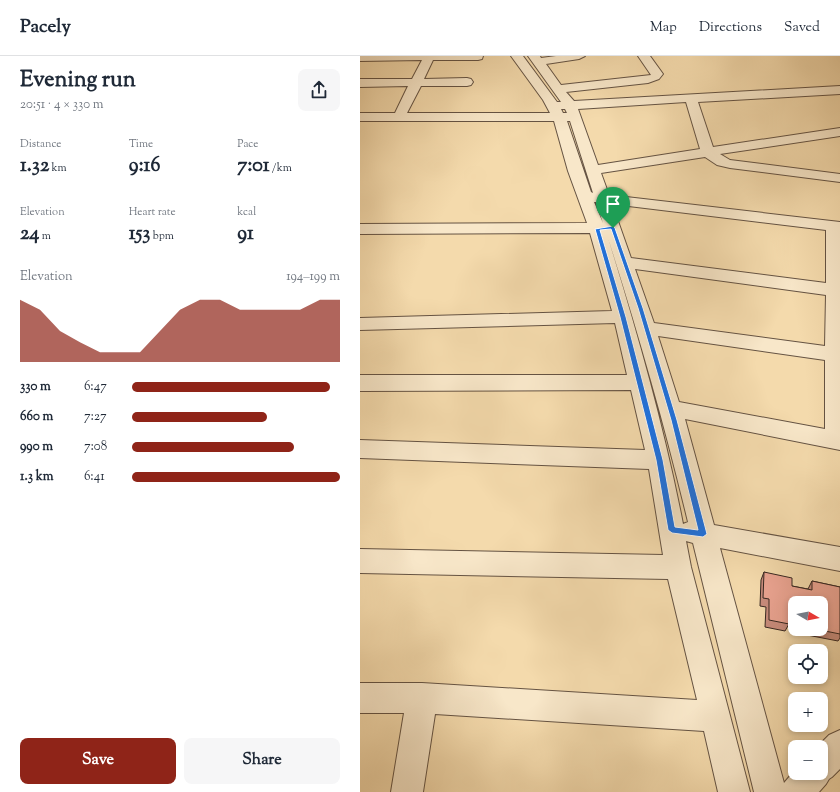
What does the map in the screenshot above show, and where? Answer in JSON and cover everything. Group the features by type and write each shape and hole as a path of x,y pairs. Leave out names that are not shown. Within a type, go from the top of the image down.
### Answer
{"street":[{"path":"517,56 563,107 575,171 594,197 605,228 623,317 659,460 678,567 734,792"},
{"path":"579,56 536,59 563,107 593,170 594,197"},
{"path":"563,107 655,77 656,74 644,56"},
{"path":"399,117 429,57"},
{"path":"360,58 478,57"},
{"path":"360,83 467,82"},
{"path":"360,117 399,117 835,90 840,104"},
{"path":"690,99 708,152 722,162 840,178"},
{"path":"593,170 840,132"},
{"path":"594,197 837,227 838,440 670,408"},
{"path":"360,229 605,228"},
{"path":"605,228 625,262 670,408 770,792"},
{"path":"625,262 837,291"},
{"path":"360,324 623,317"},
{"path":"646,328 838,355"},
{"path":"360,383 640,382"},
{"path":"360,449 659,460"},
{"path":"672,530 840,558"},
{"path":"360,561 678,567"},
{"path":"360,698 422,698 716,716"},
{"path":"407,792 422,698"},
{"path":"828,759 840,746"},
{"path":"797,792 808,780"}],"building":[{"path":"764,572 792,578 792,586 812,590 812,581 840,587 840,634 828,632 828,596 788,596 788,624 769,620 769,599 763,598"}],"route":[{"path":"613,228 640,308 674,420 703,534 672,530 659,460 623,317 597,229 613,228"}]}
